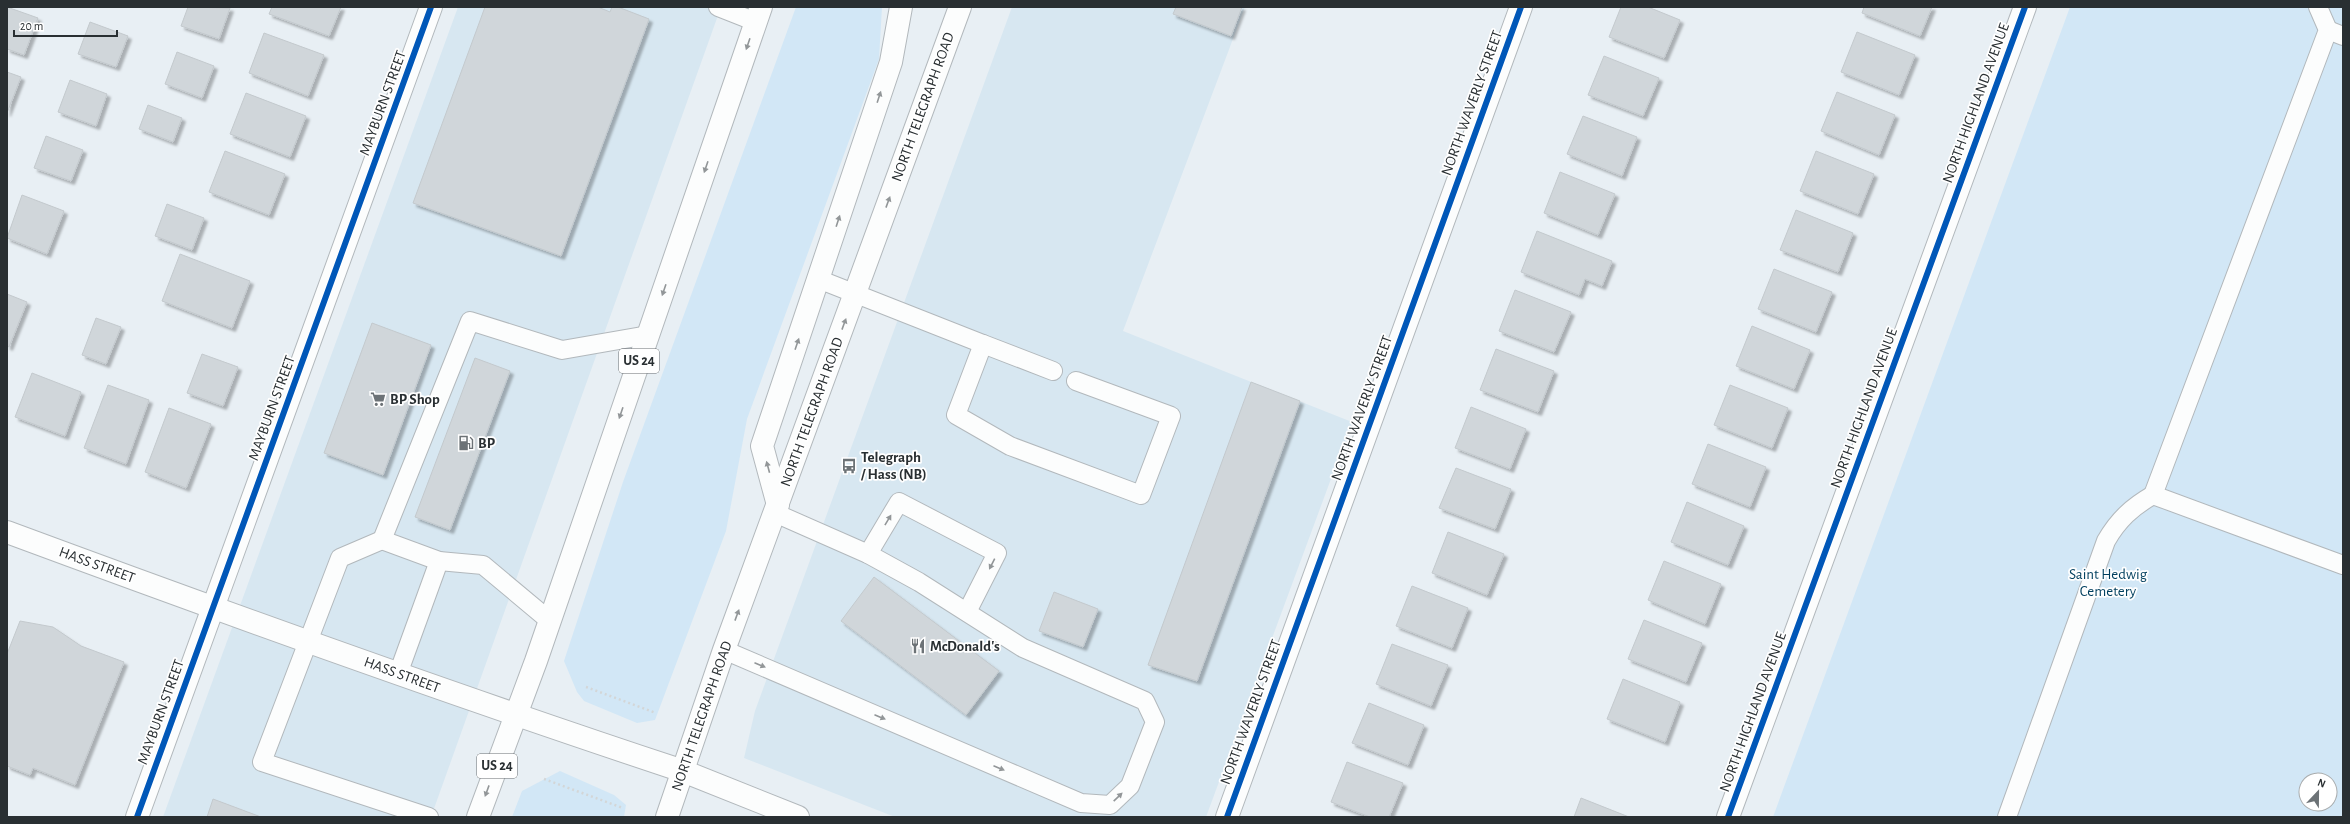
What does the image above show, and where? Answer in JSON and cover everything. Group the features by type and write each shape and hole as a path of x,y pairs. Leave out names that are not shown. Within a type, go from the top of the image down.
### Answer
{"street":[{"name":"MAYBURN STREET","path":"137,817 431,7"},
{"path":"776,509 762,446 891,62 902,7"},
{"name":"NORTH TELEGRAPH ROAD","path":"667,817 724,650 960,7"},
{"name":"NORTH WAVERLY STREET","path":"1227,817 1521,7"},
{"name":"NORTH HIGHLAND AVENUE","path":"1728,817 2025,7"},
{"name":"US 24","path":"478,817 550,621 758,14"},
{"name":"HASS STREET","path":"7,532 398,674 683,771 798,817"}],"lane":[{"path":"718,7 758,14"},
{"path":"2007,817 2106,541 2118,522 2136,505 2153,495 2335,33 2318,7"},
{"path":"818,279 1052,371"},
{"path":"382,540 470,320 562,350 648,335"},
{"path":"983,344 956,415 1010,446 1141,495 1171,416 1076,381"},
{"path":"2153,495 2343,565"},
{"path":"868,554 899,502 998,553 967,612"},
{"path":"724,650 1081,804 1110,805 1130,786 1155,722 1145,701 1023,648 919,582 868,554 776,509"},
{"path":"429,817 262,762 340,558 382,540 439,561 484,565 550,621"},
{"path":"398,674 439,561"}],"path":[{"path":"586,687 656,713"},
{"path":"544,779 623,808"}],"shaded area":[{"path":"458,7 721,7 431,817 163,817"},
{"path":"1012,7 1245,7 1123,331 1352,422 1206,817 895,817 744,758 755,711"}],"green space":[{"path":"796,7 882,7 879,59 747,419 726,531 655,720 637,723 584,701 577,692 564,661 623,482"},
{"name":"Saint Hedwig Cemetery","path":"2070,7 2343,7 2343,817 1773,817"},
{"path":"560,771 614,795 626,805 624,817 512,817 522,791"}],"building":[{"path":"7,7 38,18 24,55 7,49"},
{"path":"188,7 230,8 219,39 181,26"},
{"path":"272,7 341,7 329,36 269,14"},
{"path":"485,7 598,7 610,12 612,7 618,7 649,19 561,256 413,203"},
{"path":"1176,7 1242,7 1231,36 1173,14"},
{"path":"1621,7 1648,7 1680,20 1664,58 1609,37"},
{"path":"1864,7 1932,7 1920,36 1862,13"},
{"path":"90,22 128,36 116,67 78,54"},
{"path":"1857,32 1915,55 1899,95 1841,72"},
{"path":"264,33 324,55 308,96 249,73"},
{"path":"177,52 214,66 202,98 165,84"},
{"path":"1604,56 1659,78 1643,116 1588,95"},
{"path":"7,72 21,77 7,113"},
{"path":"70,80 107,94 96,126 58,112"},
{"path":"1837,92 1895,115 1879,155 1821,131"},
{"path":"246,93 306,116 290,157 230,134"},
{"path":"148,105 182,118 173,142 139,129"},
{"path":"1583,116 1637,137 1622,176 1567,154"},
{"path":"46,136 83,150 71,181 34,168"},
{"path":"225,151 285,174 269,215 209,192"},
{"path":"1816,151 1874,174 1858,214 1800,191"},
{"path":"1560,172 1615,194 1598,235 1544,213"},
{"path":"22,195 64,211 47,254 7,238"},
{"path":"167,204 204,218 192,250 155,236"},
{"path":"1796,210 1853,233 1838,272 1780,250"},
{"path":"1537,231 1612,261 1602,286 1585,279 1579,295 1521,272"},
{"path":"180,254 250,281 232,328 162,301"},
{"path":"1774,269 1832,292 1816,332 1758,309"},
{"path":"1515,290 1571,312 1554,352 1499,331"},
{"path":"7,294 27,302 9,347 7,346"},
{"path":"96,318 121,327 106,364 82,355"},
{"name":"BP Shop","path":"372,323 431,345 383,475 324,453"},
{"path":"1752,326 1810,350 1794,389 1736,366"},
{"path":"1496,349 1554,371 1538,412 1480,390"},
{"path":"202,354 238,367 223,406 187,393"},
{"path":"475,358 510,371 450,530 415,517"},
{"path":"32,373 81,392 65,436 15,417"},
{"path":"1251,382 1300,401 1197,681 1148,665"},
{"path":"108,385 149,400 126,464 84,448"},
{"path":"1730,385 1788,408 1772,448 1714,425"},
{"path":"1471,407 1526,429 1510,469 1455,448"},
{"path":"169,408 211,424 186,488 145,472"},
{"path":"1708,444 1766,467 1750,507 1692,484"},
{"path":"1456,468 1511,489 1495,529 1439,508"},
{"path":"1687,502 1744,526 1728,565 1671,542"},
{"path":"1448,532 1504,554 1487,595 1432,573"},
{"path":"1664,561 1721,584 1705,624 1648,600"},
{"path":"874,577 999,671 966,715 841,621"},
{"path":"1412,586 1468,608 1452,648 1396,626"},
{"path":"1054,592 1098,609 1083,647 1039,631"},
{"path":"1644,620 1702,643 1686,682 1628,659"},
{"path":"20,621 53,627 81,646 124,662 75,785 33,768 30,775 7,766 7,654"},
{"path":"1392,644 1448,665 1431,706 1376,684"},
{"path":"1623,679 1680,702 1665,742 1607,719"},
{"path":"1369,703 1424,725 1408,765 1352,743"},
{"path":"1347,762 1403,783 1389,817 1370,817 1331,802"},
{"path":"1581,798 1629,817 1574,817"},
{"path":"213,799 261,817 207,817"}],"cycle path":[{"path":"137,817 431,7"},
{"path":"1227,817 1521,7"},
{"path":"1728,817 2025,7"}],"place":[{"name":"BP Shop","path":"378,399"},
{"name":"BP","path":"466,443"},
{"name":"Telegraph / Hass (NB)","path":"849,466"},
{"name":"McDonald's","path":"918,646"}]}
